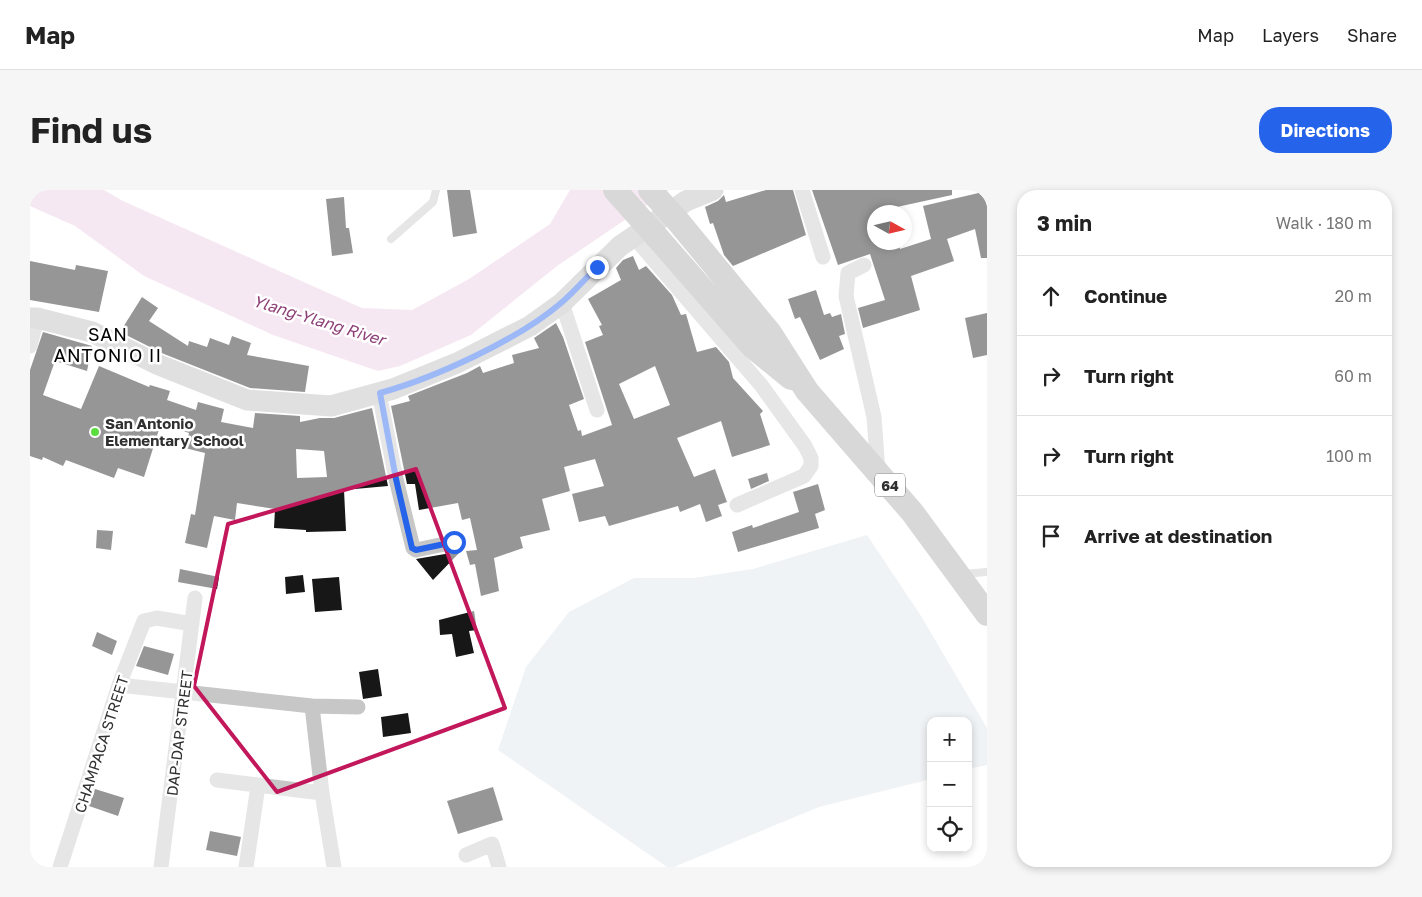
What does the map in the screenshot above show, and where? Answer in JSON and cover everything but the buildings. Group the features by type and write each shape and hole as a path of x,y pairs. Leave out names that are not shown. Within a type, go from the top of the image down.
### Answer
{"main road":[{"name":"64","path":"615,190 645,236 753,347 807,391"},
{"name":"64","path":"650,190 770,333 807,391 912,512 987,614"}],"street":[{"path":"30,346 33,318 92,332 159,365 247,400 331,406 380,393 457,363 498,344 530,326 562,302 620,246 645,236 686,201 713,190"},
{"path":"802,190 823,257"},
{"path":"645,236 761,385 806,446 811,458 811,466 804,476 737,504"},
{"path":"864,265 848,273 846,296 874,417 878,471"},
{"path":"562,302 597,410"},
{"path":"380,393 396,479 412,548 416,550 454,542"},
{"name":"DAP-DAP STREET","path":"161,867 196,598"},
{"name":"CHAMPACA STREET","path":"60,867 119,685 144,621 157,618 192,624"},
{"path":"119,685 185,694 312,706 358,707"},
{"path":"312,706 322,793 334,867"},
{"path":"217,780 322,793"},
{"path":"246,867 258,786"},
{"path":"466,855 492,844 499,867"}],"lane":[{"path":"391,239 434,202 436,190"},
{"path":"959,575 987,572"}],"highlighted area":[{"path":"416,469 505,708 277,792 194,686 228,524"}],"shaded area":[{"path":"867,535 921,616 987,728 987,765 972,768 972,717 927,717 927,780 819,807 674,867 667,867 498,750 526,667 569,612 634,578 694,578 753,569"}],"water":[{"name":"Ylang-Ylang River","path":"30,190 104,190 123,201 362,308 412,310 469,279 550,224 570,190 669,190 557,266 471,335 400,366 378,371 273,335 144,276 75,226 30,206"}],"place":[{"name":"San Antonio Elementary School","path":"95,432"}],"district":[{"name":"SAN ANTONIO II","path":"108,344"}],"route":[{"path":"454,542 416,550 412,548 396,479 380,393 457,363 498,344 530,326 562,302 597,267"}]}
